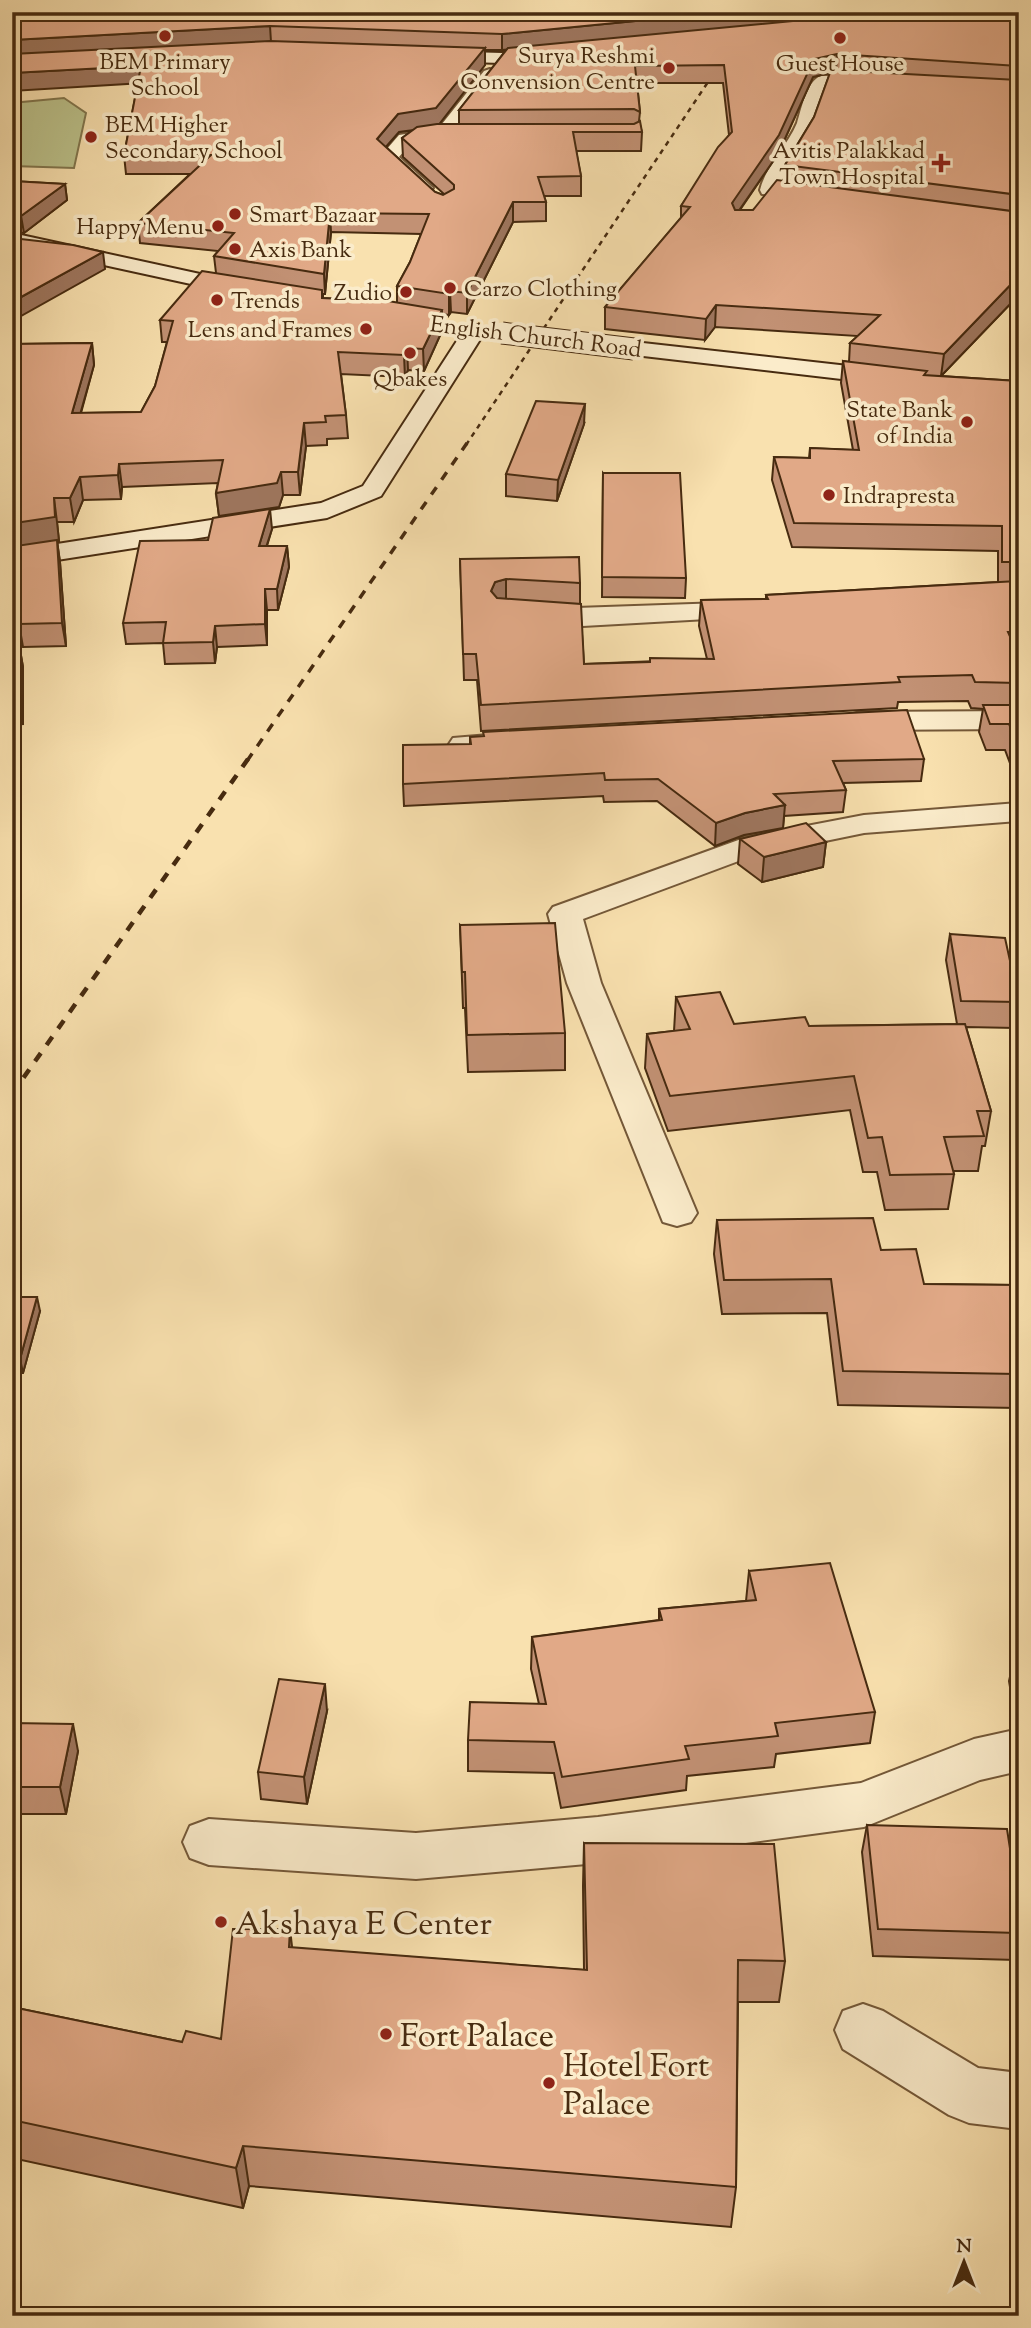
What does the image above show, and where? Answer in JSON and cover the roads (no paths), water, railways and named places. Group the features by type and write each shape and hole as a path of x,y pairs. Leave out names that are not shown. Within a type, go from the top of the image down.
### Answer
{"street":[{"path":"417,56 502,58 569,52"},
{"path":"444,133 502,58"},
{"path":"756,207 802,134 821,81 891,82"},
{"path":"435,198 389,157 405,139 444,133 453,137 467,137"},
{"path":"769,190 840,197"},
{"path":"12,239 205,283 272,295"},
{"name":"English Church Road","path":"448,325 914,381"},
{"path":"12,559 327,510 372,491 475,330"},
{"path":"507,614 565,620 771,609"},
{"path":"833,723 1019,720"},
{"path":"464,744 546,739"},
{"path":"677,1213 584,983 565,914 744,848 864,824 1019,811"},
{"path":"209,1842 416,1856 598,1840 864,1805 974,1760 1019,1750"},
{"path":"863,2030 969,2095 1019,2101"}],"railway":[{"path":"466,445 720,64"},
{"path":"247,761 467,443"},
{"path":"12,1094 248,759"}],"place":[{"name":"BEM Primary School","path":"165,36"},
{"name":"Guest House","path":"840,38"},
{"name":"Surya Reshmi Convension Centre","path":"669,68"},
{"name":"BEM Higher Secondary School","path":"91,137"},
{"name":"Avitis Palakkad Town Hospital","path":"941,163"},
{"name":"Smart Bazaar","path":"235,214"},
{"name":"Happy Menu","path":"218,226"},
{"name":"Axis Bank","path":"235,249"},
{"name":"Carzo Clothing","path":"450,288"},
{"name":"Zudio","path":"406,292"},
{"name":"Trends","path":"217,300"},
{"name":"Lens and Frames","path":"366,329"},
{"name":"Qbakes","path":"410,353"},
{"name":"State Bank of India","path":"967,422"},
{"name":"Indrapresta","path":"829,495"},
{"name":"Akshaya E Center","path":"221,1922"},
{"name":"Fort Palace","path":"386,2034"},
{"name":"Hotel Fort Palace","path":"549,2083"}]}
